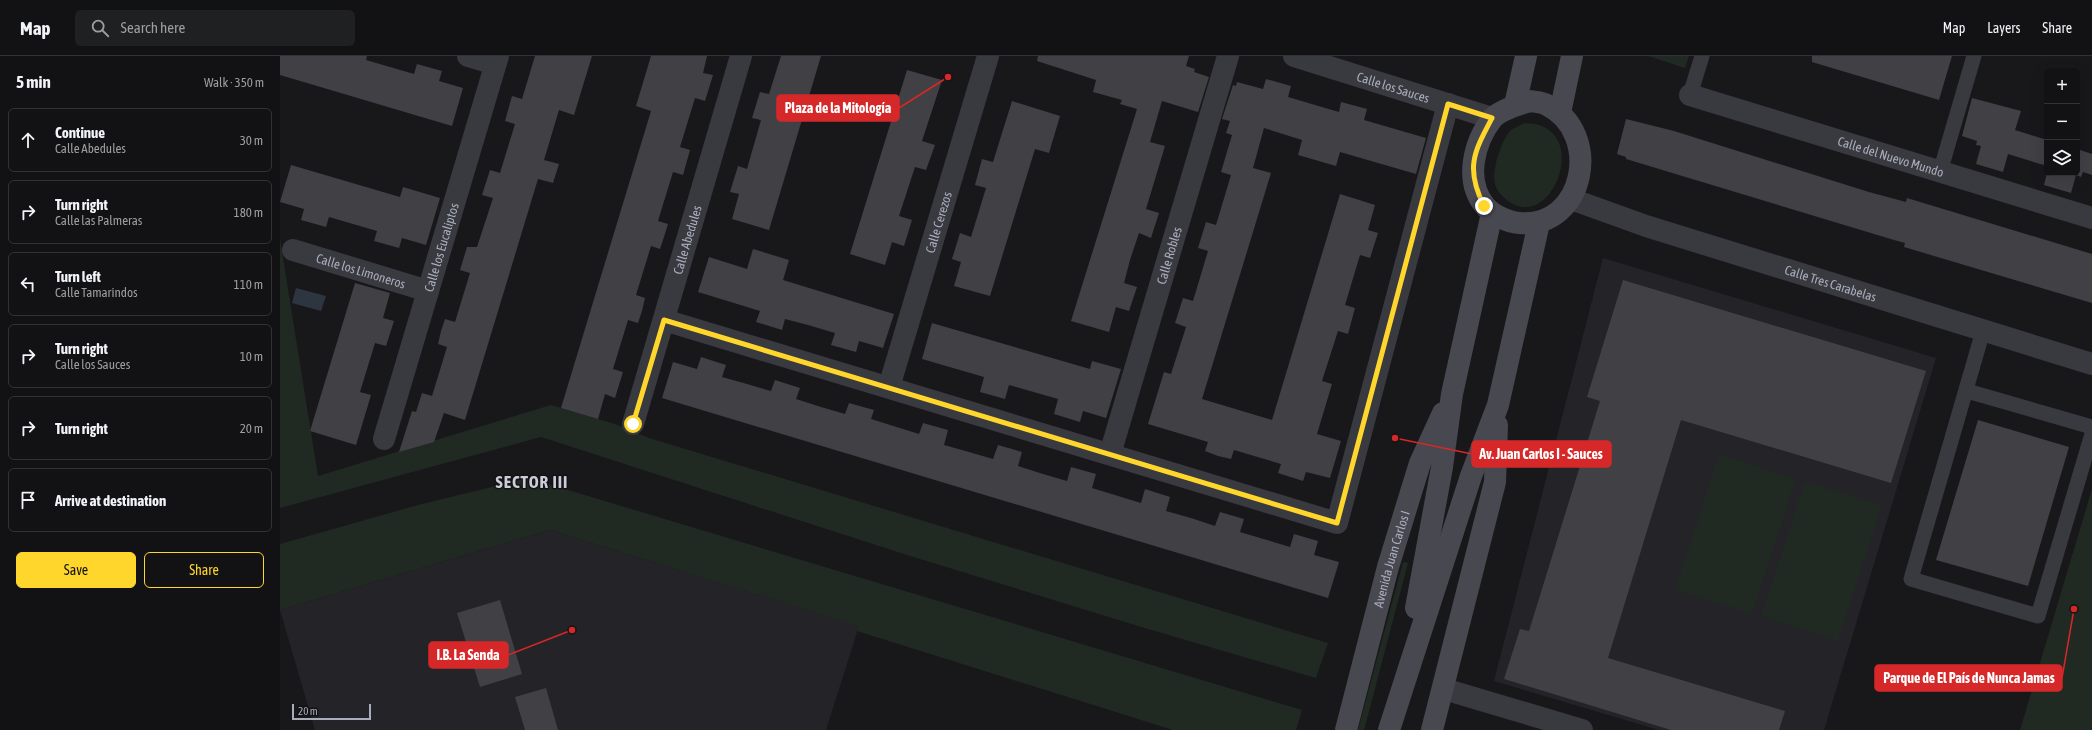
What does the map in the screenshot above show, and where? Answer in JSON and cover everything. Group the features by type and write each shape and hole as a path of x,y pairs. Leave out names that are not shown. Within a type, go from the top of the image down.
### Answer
{"main road":[{"path":"1515,105 1526,56"},
{"path":"1560,113 1572,56"},
{"path":"1530,101 1546,104 1560,113 1577,136 1581,151 1581,166 1571,199 1552,218 1539,222 1512,223 1492,213 1484,206 1475,189 1473,172 1475,150 1492,118 1515,105 1530,101"},
{"name":"Avenida Juan Carlos I","path":"1401,692 1442,467 1452,394 1492,213"},
{"name":"Avenida Juan Carlos I","path":"1389,730 1471,476 1498,405 1539,222"},
{"name":"Avenida Juan Carlos I","path":"1346,730 1388,567 1420,463 1452,394"},
{"name":"Avenida Juan Carlos I","path":"1432,730 1444,689 1495,482 1498,405"}],"street":[{"path":"468,56 496,60"},
{"name":"Calle Abedules","path":"633,424 741,56"},
{"name":"Calle Cerezos","path":"889,387 988,56"},
{"name":"Calle Robles","path":"1110,454 1228,56"},
{"name":"Calle los Sauces","path":"1294,56 1492,118"},
{"name":"Calle los Eucaliptos","path":"384,439 496,60"},
{"name":"Calle del Nuevo Mundo","path":"1690,94 2092,218"},
{"path":"664,320 1337,523 1448,104"},
{"name":"Calle Tres Carabelas","path":"1571,199 1654,228 2092,364"},
{"name":"Calle los Limoneros","path":"293,250 428,291"},
{"path":"1444,689 1582,730"}],"lane":[{"path":"1690,94 1702,56"},
{"path":"1940,172 1974,56"},
{"path":"1983,331 1911,578 2038,616 2092,434"},
{"path":"1967,390 2092,427"}],"shaded area":[{"path":"1648,56 1689,56 1685,68"},
{"path":"1525,123 1546,128 1558,140 1562,157 1559,175 1551,191 1539,203 1524,207 1508,201 1498,191 1494,174 1500,149 1507,135 1511,130"},
{"path":"280,239 318,476 551,405 615,424 649,438 1328,643 1316,678 1138,626 907,555 541,437 280,508"},
{"path":"1603,258 1936,358 1824,730 1659,730 1494,681"},
{"path":"296,288 326,296 321,311 292,303"},
{"path":"1719,454 1796,479 1752,614 1675,589"},
{"path":"528,478 1302,710 1296,730 1173,730 857,631 858,626 550,530 280,610 280,544 418,505"},
{"path":"1805,481 1882,506 1838,641 1761,616"},
{"path":"2092,489 2092,730 2020,730"},
{"path":"550,530 859,626 826,730 315,730 280,610"},
{"path":"1403,562 1408,563 1367,719 1364,730 1358,730"}],"building":[{"path":"280,56 367,56 366,60 414,74 417,64 442,71 439,81 463,88 452,126 280,75"},
{"path":"535,56 592,56 574,115 559,110 544,160 559,164 553,183 538,179 465,420 444,413 434,442 399,452 412,411 416,412 422,393 432,396 447,347 438,344 441,331 445,319 455,322 470,273 460,270 467,247 477,247 493,198 482,195 490,170 500,173 515,124 505,121 512,96 522,99"},
{"path":"651,56 707,56 703,73 713,75 705,101 695,98 680,147 690,150 683,175 673,172 658,221 668,224 660,249 651,246 636,295 645,298 642,311 638,323 628,320 613,369 623,372 615,398 605,394 598,419 561,408 651,111 636,106"},
{"path":"781,56 821,56 769,230 732,219 739,194 730,192 738,166 747,169 761,120 752,118 760,92 769,94"},
{"path":"1038,56 1189,56 1186,66 1195,69 1194,72 1209,77 1198,112 1162,101 1150,142 1165,146 1146,209 1159,213 1151,238 1139,233 1124,283 1137,287 1129,311 1116,307 1109,332 1071,321 1137,109 1120,104 1122,100 1093,92 1096,80 1037,61"},
{"path":"1812,56 1952,56 1939,100 1812,62"},
{"path":"907,70 942,80 922,141 935,145 926,170 915,167 899,216 912,220 904,246 892,242 885,265 850,254"},
{"path":"1266,79 1291,86 1288,97 1339,112 1341,102 1367,109 1364,120 1426,138 1416,174 1340,152 1336,166 1298,155 1302,140 1264,128 1253,168 1271,173 1202,399 1272,420 1340,194 1375,205 1368,230 1378,233 1370,258 1360,255 1345,305 1355,308 1348,334 1338,331 1322,381 1332,384 1317,434 1341,441 1330,478 1306,472 1303,481 1278,473 1281,464 1234,450 1231,459 1218,456 1205,451 1208,442 1148,424 1164,372 1171,374 1186,327 1175,323 1183,298 1193,301 1208,251 1198,248 1206,222 1216,225 1231,175 1221,172 1232,135 1226,133 1230,121 1222,119 1233,85 1236,86 1237,82 1263,89"},
{"path":"1972,98 2021,111 2015,130 2044,139 2044,165 2008,154 2003,172 1976,164 1981,146 1976,145 1977,141 1962,136"},
{"path":"1012,101 1060,116 1049,153 1035,149 990,296 954,286 961,262 952,259 960,233 971,237 986,188 975,185 982,159 993,162"},
{"path":"1626,119 1674,131 1869,192 1906,202 1907,198 2092,254 2092,303 1904,247 1905,243 1626,159 1626,157 1617,154"},
{"path":"2080,150 2092,154 2092,175 2083,172 2081,177 2078,176 2080,176"},
{"path":"291,165 400,197 403,187 440,198 426,245 402,238 399,248 374,241 377,231 329,217 326,227 301,220 304,209 280,202"},
{"path":"2046,176 2076,176 2071,193 2044,185"},
{"path":"753,249 789,260 783,280 894,314 883,348 859,341 856,352 831,345 835,333 785,319 782,330 756,322 760,311 698,292 709,257 747,269"},
{"path":"1623,280 1926,371 1891,483 1681,420 1608,658 1785,711 1779,730 1671,730 1504,679 1520,629 1529,631 1600,401 1587,397"},
{"path":"355,283 390,293 383,318 394,321 386,346 375,343 367,369 360,392 371,395 356,445 310,431"},
{"path":"932,323 1090,369 1092,361 1121,369 1106,418 1083,411 1080,422 1054,414 1058,399 1009,385 1005,399 980,392 984,377 922,359"},
{"path":"701,357 726,365 722,377 771,391 775,380 800,388 796,399 821,407 845,414 849,403 874,410 871,419 919,434 923,423 948,430 944,445 993,459 998,445 1022,452 1018,466 1067,481 1071,467 1096,474 1092,488 1141,503 1145,489 1170,497 1166,511 1215,526 1220,512 1244,519 1240,532 1290,547 1294,534 1318,541 1314,555 1339,562 1328,598 662,398 673,362 697,369"},
{"path":"1978,420 2069,447 2028,586 1936,560"},
{"path":"500,600 522,674 480,687 457,613"},
{"path":"546,688 558,730 525,730 515,697"}],"place":[{"name":"Plaza de la Mitología","path":"948,77"},
{"name":"Av. Juan Carlos I - Sauces","path":"1395,438"},
{"name":"Parque de El País de Nunca Jamas","path":"2074,609"},
{"name":"I.B. La Senda","path":"572,630"}],"district":[{"name":"SECTOR III","path":"532,482"}],"route":[{"path":"633,424 664,320 1337,523 1448,104 1492,118 1475,150 1473,172 1475,189 1484,206"}]}
